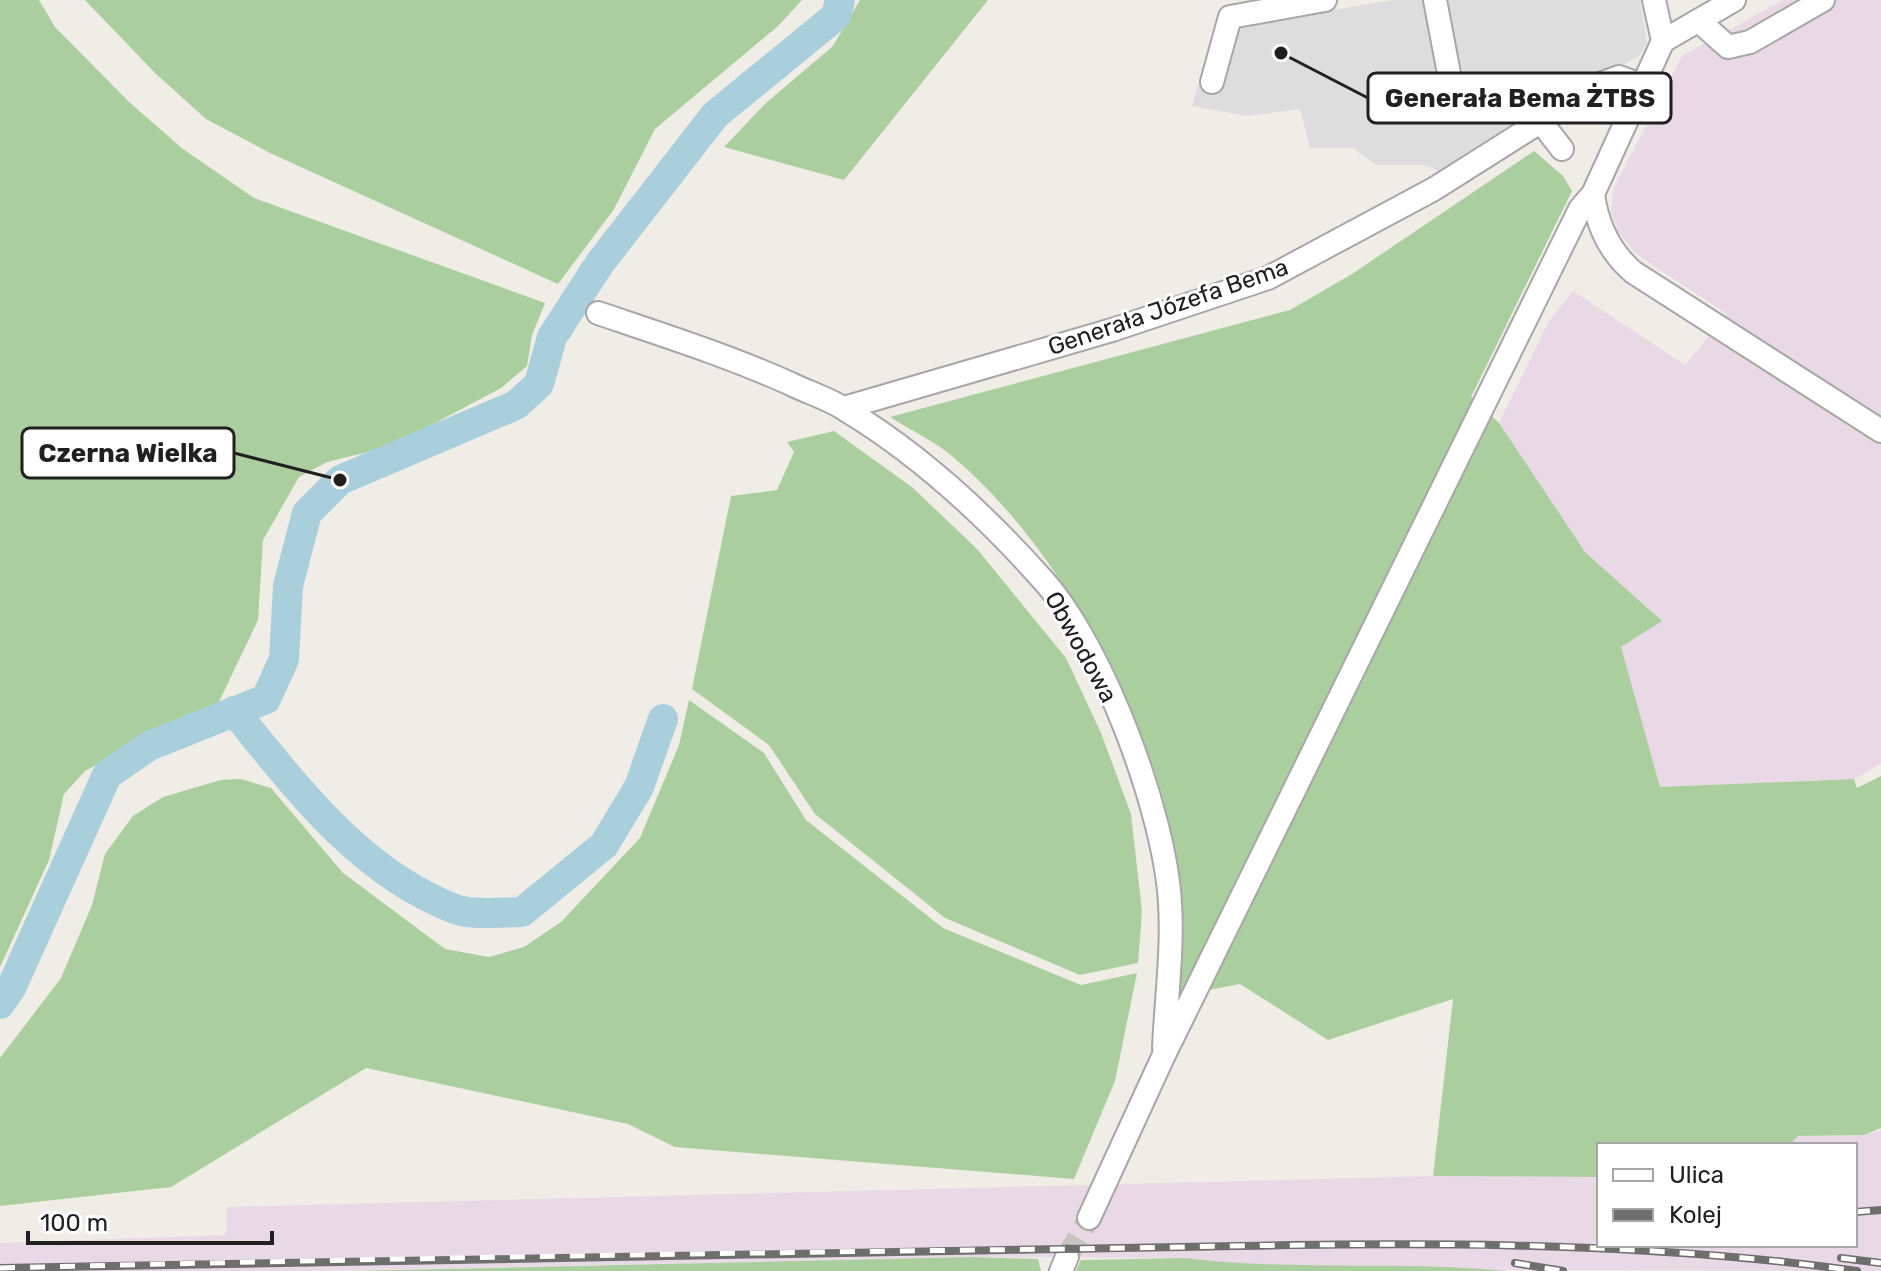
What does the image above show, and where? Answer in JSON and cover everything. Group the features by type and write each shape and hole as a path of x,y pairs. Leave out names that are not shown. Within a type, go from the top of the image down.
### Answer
{"street":[{"path":"1212,82 1230,17 1325,0"},
{"path":"1435,0 1455,105"},
{"path":"1654,0 1663,41"},
{"path":"1163,1057 1580,209 1593,194 1663,41 1734,0"},
{"path":"1699,21 1728,47 1750,42 1823,0"},
{"name":"Generała Józefa Bema","path":"844,408 1112,330 1268,278 1434,189 1610,81 1619,77 1641,85"},
{"path":"1541,122 1562,149"},
{"path":"1593,194 1605,238 1633,272 1881,431"},
{"name":"Obwodowa","path":"598,313 752,367 844,408 898,445 951,490 1044,581 1090,653 1129,736 1158,833 1170,903 1163,1057 1089,1218"}],"shaded area":[{"path":"1393,0 1640,0 1647,42 1640,55 1442,172 1424,165 1376,165 1353,148 1310,148 1300,109 1248,116 1192,106 1214,30"},
{"path":"1783,0 1881,0 1881,763 1855,779 1660,787 1620,647 1662,621 1585,552 1499,423 1549,321 1573,291 1685,365 1727,314 1636,254 1619,233 1611,213 1613,189 1682,56"},
{"path":"1881,1130 1881,1271 1230,1269 1184,1258 972,1257 320,1271 0,1271 0,1243 226,1235 227,1207 1433,1176 1597,1177 1597,1247 1857,1247 1857,1143 1791,1143 1798,1136 1864,1135"}],"green space":[{"path":"0,0 39,0 55,27 129,102 183,149 254,198 545,303 532,335 527,366 501,388 392,446 327,462 299,477 263,540 258,620 217,706 169,742 115,755 85,771 64,794 49,860 0,967"},
{"path":"85,0 802,0 778,26 655,129 614,209 558,284 270,153 206,119 155,73"},
{"path":"860,0 988,0 844,180 724,147 766,103 833,46"},
{"path":"1534,151 1563,176 1572,191 1471,397 1499,423 1585,552 1662,621 1621,647 1660,787 1854,779 1857,788 1881,776 1881,1128 1864,1135 1798,1136 1791,1143 1597,1143 1597,1177 1433,1176 1453,999 1328,1040 1240,984 1176,996 1183,912 1176,851 1160,788 1137,724 1107,660 1073,599 1034,543 992,494 947,452 890,417 1290,310 1352,274"},
{"path":"834,431 913,488 977,549 1066,658 1101,733 1131,814 1142,911 1138,963 1080,975 945,918 815,814 769,745 692,689 731,496 777,490 794,452 787,442"},
{"path":"689,700 764,753 806,820 943,928 1081,985 1137,973 1115,1081 1074,1179 675,1147 628,1124 366,1068 171,1187 0,1206 0,1058 61,978 92,905 105,854 133,816 163,797 221,780 241,779 271,788 343,873 445,949 489,957 524,947 561,922 640,838 679,745"},
{"path":"972,1257 1038,1259 1041,1271 349,1271"},
{"path":"1184,1258 1264,1264 1509,1271 1076,1271 1081,1260"}],"waterway":[{"path":"0,1004 11,988 107,775 149,746 266,699 284,659 288,586 307,513 340,480 516,405 539,384 552,337 600,263 715,115 836,16 840,0"},
{"path":"234,711 306,798 359,850 421,893 455,909 479,913 522,912 604,845 639,787 663,719"}],"tunnel":[{"path":"1067,1257 1089,1218"}],"railway":[{"path":"1857,1212 1881,1210"},
{"path":"0,1268 1362,1244 1659,1251 1857,1271"},
{"path":"1841,1258 1881,1263"},
{"path":"1515,1263 1563,1271"}],"place":[{"name":"Generała Bema ŻTBS","path":"1281,53"},
{"name":"Czerna Wielka","path":"340,480"}]}
